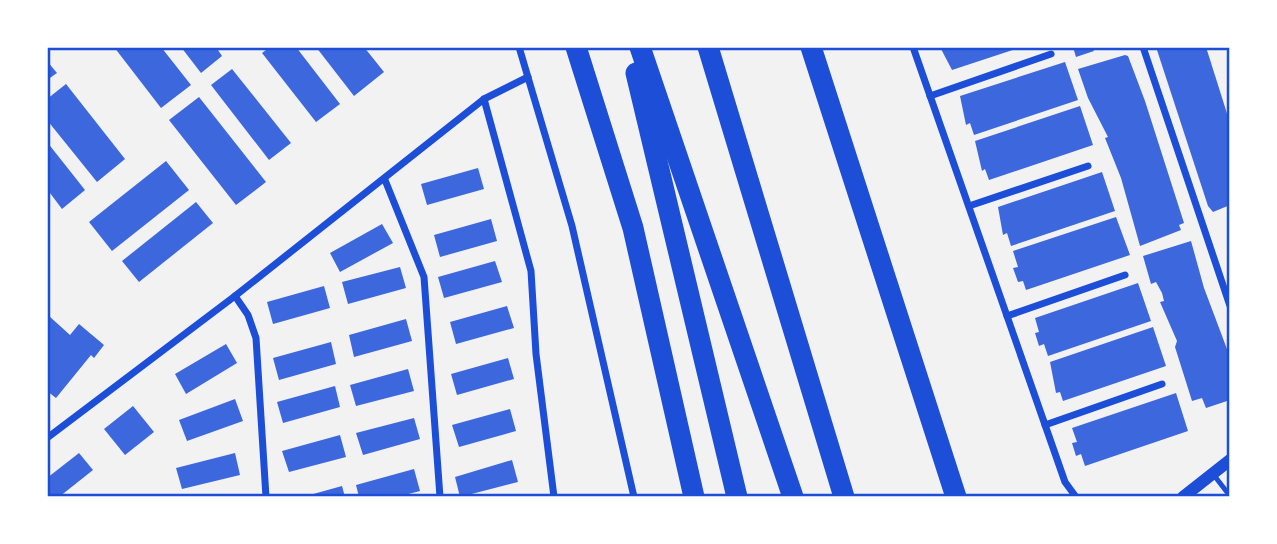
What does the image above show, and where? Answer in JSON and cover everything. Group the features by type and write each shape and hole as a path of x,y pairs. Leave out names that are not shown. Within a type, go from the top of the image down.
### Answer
{"highway":[{"path":"576,47 633,228 694,497"},
{"path":"630,47 737,497"},
{"path":"640,47 793,497"},
{"path":"708,47 844,497"},
{"path":"811,47 956,497"}],"street":[{"path":"519,47 572,226 634,497"},
{"path":"913,47 1065,482 1076,497"},
{"path":"1143,47 1230,306"},
{"path":"930,96 1051,54"},
{"path":"47,438 385,180 484,99 506,86 528,78"},
{"path":"484,99 531,271 536,354 554,497"},
{"path":"969,206 1088,166"},
{"path":"385,180 424,277 440,497"},
{"path":"1007,316 1125,275"},
{"path":"235,296 248,315 256,338 266,497"},
{"path":"1045,425 1162,384"},
{"path":"1183,497 1230,460"}],"lane":[{"path":"1213,474 1230,496"}],"building":[{"path":"114,47 161,47 191,85 161,108"},
{"path":"181,47 216,47 222,56 201,73"},
{"path":"270,47 296,47 340,104 316,122 262,53"},
{"path":"316,47 364,47 384,72 354,96"},
{"path":"940,47 1019,47 1019,48 952,70"},
{"path":"1073,47 1092,47 1094,51 1076,57"},
{"path":"1156,47 1206,47 1230,123 1230,205 1213,212 1208,206"},
{"path":"1128,56 1145,101 1184,223 1179,225 1181,230 1140,246 1121,178 1105,138 1108,137 1088,98 1078,69"},
{"path":"47,61 57,73 47,80"},
{"path":"1065,62 1078,100 974,135 970,123 966,125 960,96"},
{"path":"232,69 291,143 269,160 211,85"},
{"path":"66,84 125,159 97,182 47,120 47,99"},
{"path":"199,97 266,182 236,205 169,120"},
{"path":"1080,106 1093,145 989,180 985,169 982,171 975,141"},
{"path":"47,142 85,190 62,209 47,189"},
{"path":"166,161 189,190 112,251 89,222"},
{"path":"478,168 484,189 427,205 421,184"},
{"path":"1102,172 1115,211 1011,246 1007,233 1003,235 998,207"},
{"path":"196,202 213,223 139,282 122,261"},
{"path":"1116,217 1130,255 1026,290 1023,281 1018,282 1013,268 1018,267 1013,251"},
{"path":"491,219 497,241 440,257 434,235"},
{"path":"382,224 393,243 340,272 330,253"},
{"path":"1191,241 1204,288 1230,357 1230,400 1206,408 1202,398 1192,401 1175,347 1177,341 1160,302 1164,301 1162,293 1156,282 1151,284 1143,256"},
{"path":"495,261 502,282 444,298 438,277"},
{"path":"400,267 406,288 348,304 342,282"},
{"path":"1138,283 1151,321 1048,356 1044,344 1039,346 1035,333 1039,332 1035,318"},
{"path":"324,286 330,308 273,324 267,302"},
{"path":"507,306 514,328 456,344 450,322"},
{"path":"49,316 70,335 79,324 104,345 94,358 91,355 56,398 47,391"},
{"path":"406,319 412,341 354,357 349,335"},
{"path":"1153,327 1166,366 1063,401 1060,392 1056,393 1050,362"},
{"path":"331,342 336,364 279,380 273,358"},
{"path":"226,344 237,363 186,394 175,374"},
{"path":"508,358 514,379 457,395 451,374"},
{"path":"408,369 414,391 356,406 350,385"},
{"path":"335,386 340,407 283,423 277,402"},
{"path":"1176,393 1188,431 1085,466 1081,454 1076,456 1072,443 1077,442 1072,428"},
{"path":"235,399 243,421 187,441 179,420"},
{"path":"133,406 154,432 125,455 104,429"},
{"path":"510,409 516,431 459,447 452,425"},
{"path":"414,418 420,439 363,455 356,433"},
{"path":"340,435 346,457 289,472 282,451"},
{"path":"79,453 93,470 59,497 47,497 47,478"},
{"path":"235,453 240,475 182,489 176,468"},
{"path":"512,460 518,482 460,497 455,477"},
{"path":"414,469 420,491 397,497 359,497 356,485"},
{"path":"342,486 345,497 306,497 306,496"}]}
